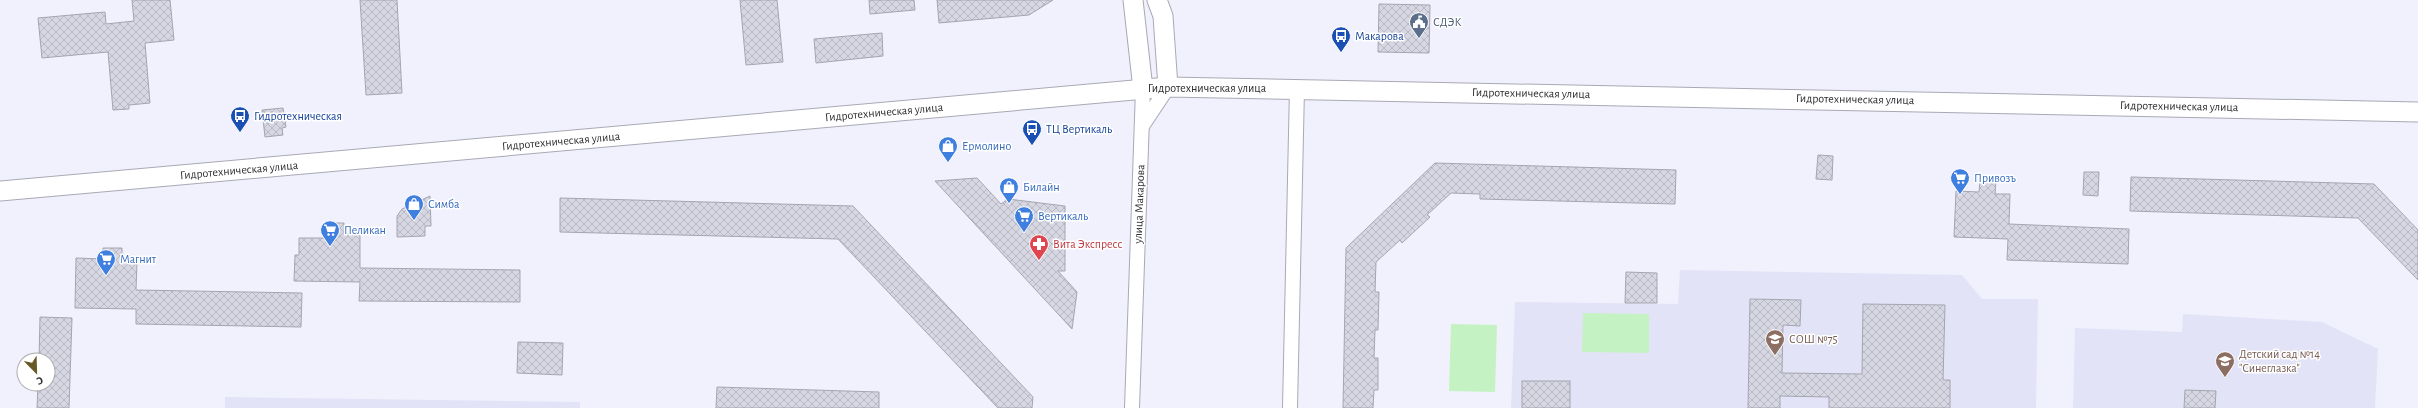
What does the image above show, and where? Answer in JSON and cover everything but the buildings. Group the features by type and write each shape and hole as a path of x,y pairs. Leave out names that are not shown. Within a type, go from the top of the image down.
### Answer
{"main road":[{"name":"улица Макарова","path":"1133,0 1143,89"},
{"path":"1157,0 1162,16 1165,39 1168,87"},
{"name":"Гидротехническая улица","path":"0,191 1168,87 1297,88 2418,112"}],"street":[{"path":"1142,126 1168,87"},
{"path":"1290,408 1297,88"},
{"name":"улица Макарова","path":"1132,408 1143,89"}],"shaded area":[{"name":"СОШ №75","path":"1680,270 1962,275 1982,299 2038,299 2036,408 1511,408 1515,302 1678,304"},
{"name":"Детский сад №14 \"Синеглазка\"","path":"2183,314 2322,322 2378,349 2375,408 2073,408 2075,328 2182,332"},
{"path":"225,397 580,402 580,408 225,408"}],"green space":[{"path":"1583,313 1649,314 1649,353 1582,352"},
{"path":"1451,324 1497,325 1495,392 1449,391"}],"place":[{"name":"СДЭК","path":"1419,39"},
{"name":"Макарова","path":"1341,53"},
{"name":"Гидротехническая","path":"240,133"},
{"name":"ТЦ Вертикаль","path":"1032,146"},
{"name":"Ермолино","path":"948,163"},
{"name":"Привозъ","path":"1960,195"},
{"name":"Билайн","path":"1009,204"},
{"name":"Симба","path":"414,221"},
{"name":"Вертикаль","path":"1024,233"},
{"name":"Пеликан","path":"330,247"},
{"name":"Вита Экспресс","path":"1039,261"},
{"name":"Магнит","path":"106,276"},
{"name":"СОШ №75","path":"1775,356"},
{"name":"Детский сад №14 \"Синеглазка\"","path":"2225,378"}]}
